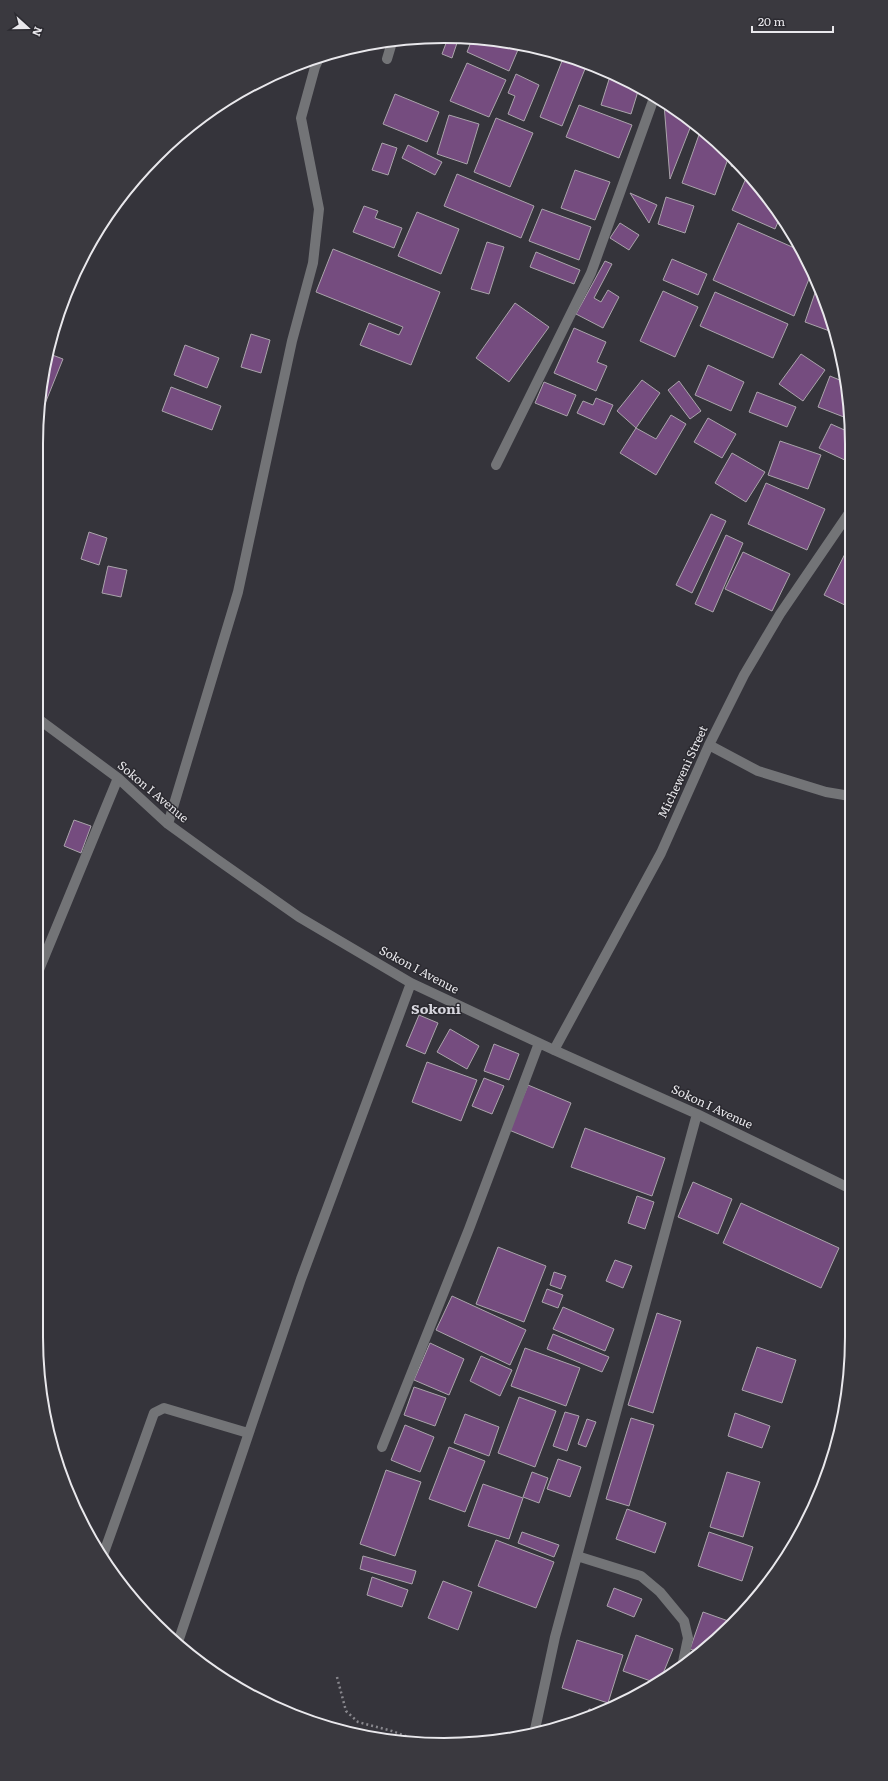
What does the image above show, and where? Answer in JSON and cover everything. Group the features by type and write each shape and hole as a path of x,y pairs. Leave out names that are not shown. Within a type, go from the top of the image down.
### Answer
{"street":[{"path":"387,59 391,46"},
{"path":"168,824 238,592 292,341 313,263 319,209 301,118 317,64"},
{"path":"496,465 591,273 652,102"},
{"name":"Micheweni Street","path":"554,1050 661,853 709,745 744,675 780,614 845,519"},
{"name":"Sokon I Avenue","path":"43,722 118,778 168,824 299,917 412,983 554,1050 697,1114 845,1186"},
{"path":"709,745 758,771 826,792 845,795"},
{"path":"43,960 118,778"},
{"path":"179,1638 248,1434 320,1228 412,983"},
{"path":"382,1447 470,1229 539,1043"},
{"path":"536,1727 555,1637 697,1114"},
{"path":"105,1550 154,1413 164,1408 248,1434"},
{"path":"577,1556 641,1576 660,1592 684,1621 688,1638 684,1658"}],"path":[{"path":"336,1677 346,1711 358,1722 405,1736"}],"building":[{"path":"446,43 457,43 452,58 442,54"},
{"path":"470,44 496,46 518,50 509,71 467,52"},
{"path":"562,61 585,69 562,126 540,117"},
{"path":"467,63 506,80 489,117 450,101"},
{"path":"516,74 539,85 524,121 508,114 515,96 508,93"},
{"path":"609,79 637,93 631,114 601,105"},
{"path":"395,94 439,112 427,142 383,124"},
{"path":"579,105 632,125 619,158 566,137"},
{"path":"664,109 690,128 670,179"},
{"path":"449,115 479,124 467,164 437,154"},
{"path":"496,118 533,133 510,187 474,172"},
{"path":"699,135 728,160 715,195 682,183"},
{"path":"382,143 397,148 388,175 372,170"},
{"path":"408,145 442,162 435,175 402,158"},
{"path":"575,170 610,182 595,220 561,208"},
{"path":"457,174 534,206 521,238 444,206"},
{"path":"745,180 778,222 775,229 732,210"},
{"path":"630,193 657,205 649,223"},
{"path":"666,197 694,206 685,233 658,224"},
{"path":"364,206 378,211 375,218 402,228 394,248 353,232"},
{"path":"542,209 591,227 579,260 529,241"},
{"path":"417,212 459,229 441,274 398,256"},
{"path":"620,223 639,235 629,250 610,238"},
{"path":"738,223 793,247 809,279 794,316 713,280"},
{"path":"487,242 504,247 489,294 471,289"},
{"path":"333,249 440,292 411,365 360,345 369,323 399,335 403,327 316,292"},
{"path":"536,252 580,270 574,284 530,267"},
{"path":"672,259 707,274 698,295 663,280"},
{"path":"605,261 612,264 594,298 601,302 608,290 619,297 603,328 576,314"},
{"path":"663,291 698,307 675,357 640,341"},
{"path":"715,292 788,324 773,358 700,326"},
{"path":"815,293 828,331 805,322"},
{"path":"515,303 549,327 509,382 476,358"},
{"path":"574,328 606,342 597,362 607,366 596,391 554,373"},
{"path":"251,334 270,340 261,373 241,367"},
{"path":"185,345 219,358 207,388 174,375"},
{"path":"801,354 825,370 803,401 779,384"},
{"path":"53,355 63,359 45,403"},
{"path":"708,365 744,382 731,411 695,395"},
{"path":"830,376 840,380 844,417 818,407"},
{"path":"642,380 660,393 636,428 617,411"},
{"path":"679,381 701,411 690,419 668,390"},
{"path":"544,382 576,395 567,416 535,403"},
{"path":"171,387 221,406 212,430 162,411"},
{"path":"757,392 796,407 787,427 749,412"},
{"path":"596,398 613,405 604,425 577,413 583,401 593,405"},
{"path":"671,415 686,424 656,475 620,453 636,428 656,439"},
{"path":"708,418 736,434 722,458 694,442"},
{"path":"831,424 844,430 845,460 819,448"},
{"path":"780,441 821,455 808,489 768,475"},
{"path":"732,453 765,472 746,502 715,483"},
{"path":"766,483 825,509 807,550 748,524"},
{"path":"711,514 726,521 692,593 676,585"},
{"path":"89,532 107,538 99,565 81,559"},
{"path":"726,535 743,543 713,612 695,604"},
{"path":"743,552 790,574 772,611 725,589"},
{"path":"845,554 845,605 824,595"},
{"path":"108,566 127,570 121,597 102,593"},
{"path":"74,820 91,826 81,853 64,846"},
{"path":"419,1015 438,1023 425,1054 406,1046"},
{"path":"450,1029 479,1046 467,1069 437,1052"},
{"path":"494,1044 519,1054 509,1080 484,1071"},
{"path":"427,1062 477,1080 461,1121 412,1102"},
{"path":"484,1078 504,1086 492,1114 472,1106"},
{"path":"528,1085 571,1103 553,1148 509,1130"},
{"path":"585,1128 665,1158 652,1196 571,1167"},
{"path":"693,1182 732,1199 718,1234 678,1217"},
{"path":"637,1196 654,1202 645,1229 628,1223"},
{"path":"741,1203 839,1248 821,1288 723,1243"},
{"path":"498,1247 546,1266 524,1322 476,1304"},
{"path":"615,1260 632,1266 623,1288 606,1281"},
{"path":"554,1272 566,1276 561,1289 550,1285"},
{"path":"547,1289 563,1295 558,1308 542,1302"},
{"path":"452,1296 526,1330 510,1365 436,1330"},
{"path":"563,1307 614,1329 605,1351 553,1329"},
{"path":"657,1313 681,1321 653,1413 628,1405"},
{"path":"553,1334 609,1357 602,1372 547,1349"},
{"path":"430,1343 464,1359 449,1395 414,1380"},
{"path":"757,1347 796,1360 782,1403 742,1390"},
{"path":"525,1348 580,1368 566,1406 511,1386"},
{"path":"481,1356 512,1370 500,1396 470,1381"},
{"path":"414,1387 446,1398 435,1426 404,1415"},
{"path":"519,1397 556,1411 535,1467 498,1453"},
{"path":"565,1412 579,1416 567,1451 553,1446"},
{"path":"735,1413 770,1426 762,1448 728,1436"},
{"path":"465,1414 499,1427 489,1456 454,1443"},
{"path":"631,1418 654,1425 629,1506 606,1499"},
{"path":"587,1419 596,1422 586,1447 578,1444"},
{"path":"405,1425 434,1437 420,1472 391,1460"},
{"path":"449,1447 485,1461 465,1512 429,1499"},
{"path":"558,1459 581,1467 570,1497 547,1489"},
{"path":"386,1470 421,1482 395,1556 360,1544"},
{"path":"532,1472 548,1478 539,1503 523,1497"},
{"path":"727,1472 760,1482 743,1537 710,1527"},
{"path":"483,1484 523,1498 509,1539 468,1526"},
{"path":"627,1509 666,1523 655,1553 616,1539"},
{"path":"522,1532 559,1545 554,1557 518,1543"},
{"path":"709,1532 753,1547 742,1581 698,1566"},
{"path":"496,1540 554,1562 536,1608 478,1586"},
{"path":"363,1556 416,1571 412,1584 360,1569"},
{"path":"372,1577 408,1590 402,1607 367,1595"},
{"path":"443,1581 472,1592 458,1630 428,1618"},
{"path":"614,1588 642,1599 634,1617 607,1606"},
{"path":"703,1612 728,1621 694,1650 690,1649"},
{"path":"636,1635 673,1649 664,1672 650,1681 623,1671"},
{"path":"577,1640 623,1655 608,1702 562,1688"}],"district":[{"name":"Sokoni","path":"436,1009"}]}
